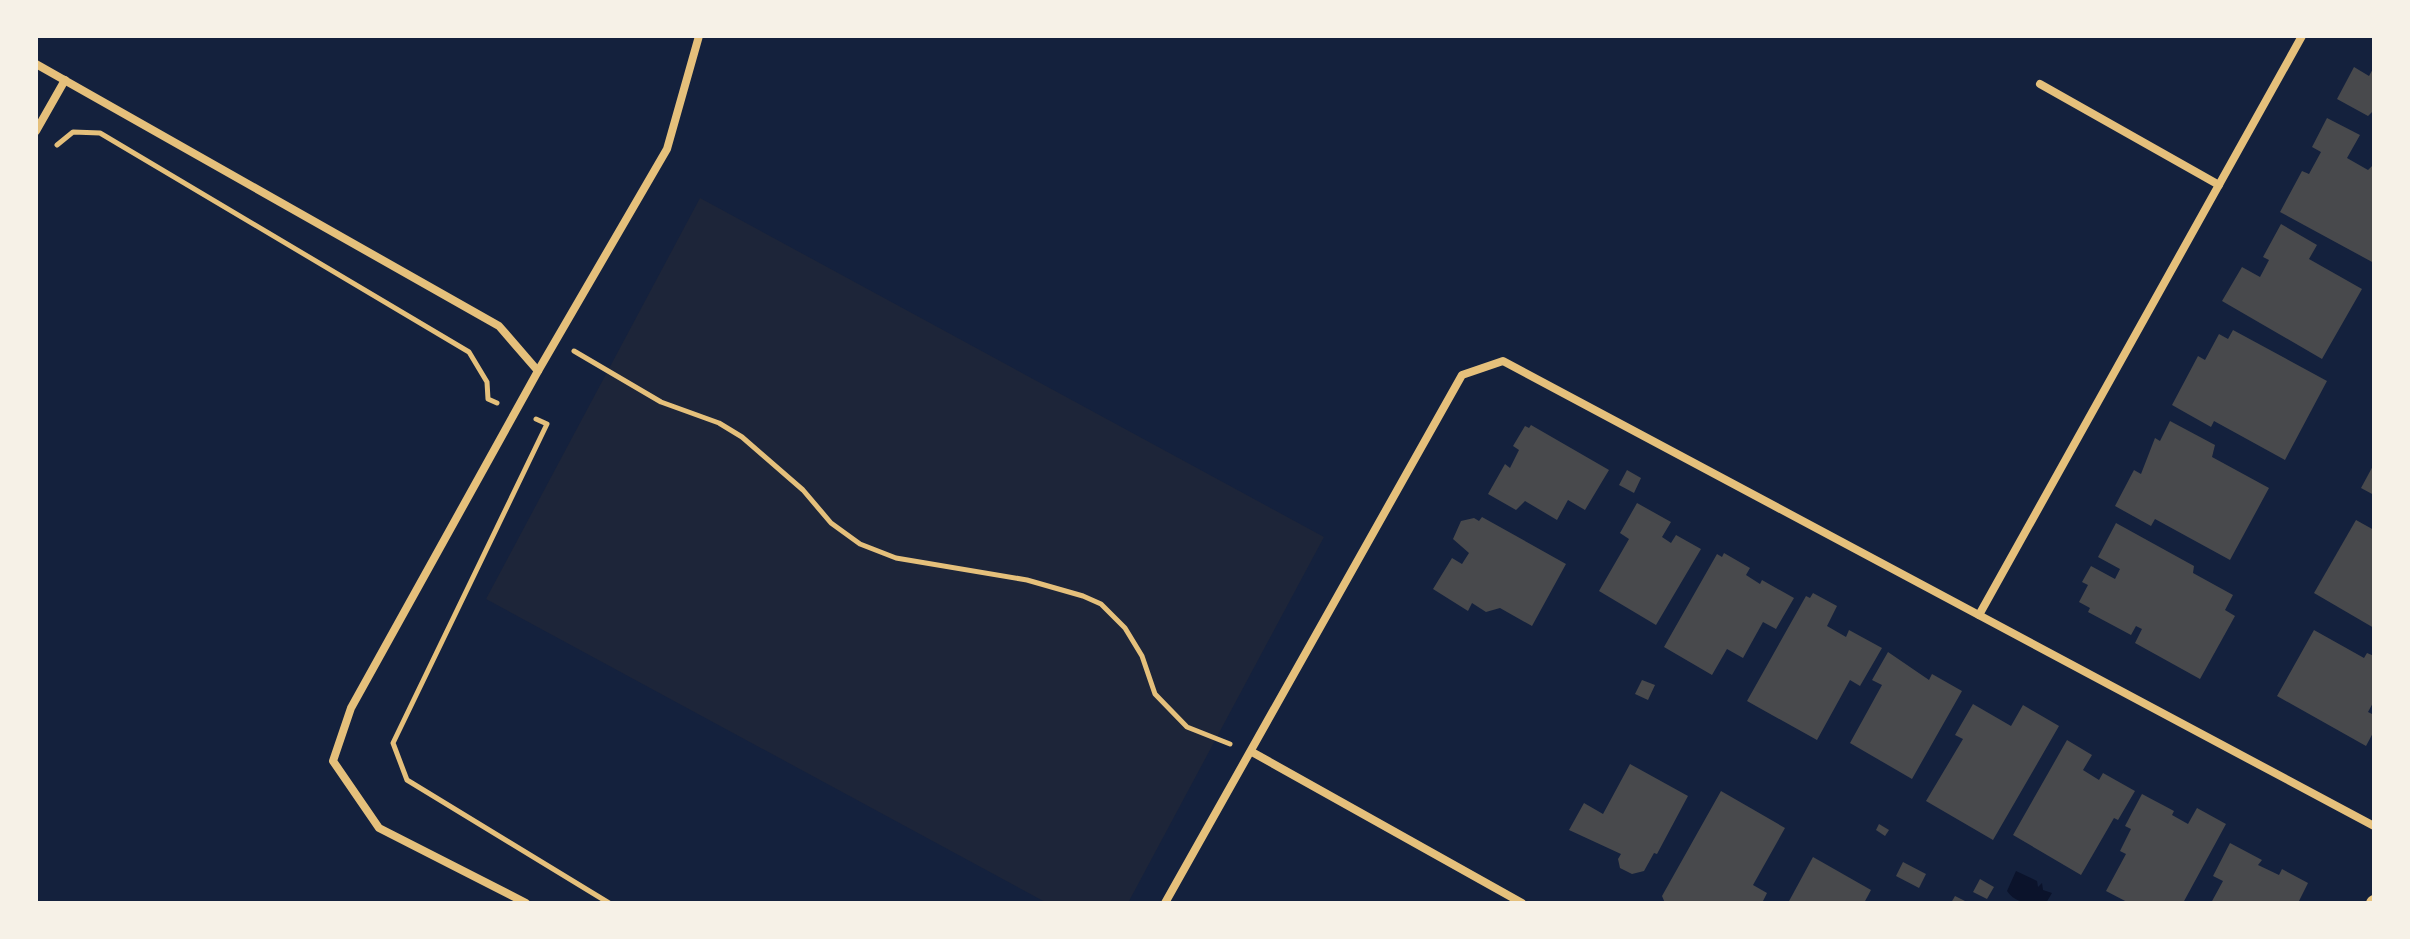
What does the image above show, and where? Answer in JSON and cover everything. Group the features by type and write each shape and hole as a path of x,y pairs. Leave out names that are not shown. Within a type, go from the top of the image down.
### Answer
{"street":[{"path":"526,903 379,828 333,761 351,708 518,412 538,371 667,149 699,36"},
{"path":"1979,615 2302,36"},
{"path":"36,64 499,326 538,371"},
{"path":"36,131 65,80"},
{"path":"2040,84 2219,185"},
{"path":"1165,903 1462,375 1503,361 2374,826"},
{"path":"1252,752 1522,903"}],"path":[{"path":"54,147 73,132 100,133 469,352 487,382 488,399 547,424 393,743 407,780 609,903"},
{"path":"555,341 661,402 719,423 742,437 803,490 831,523 860,544 896,558 1027,580 1101,604 1125,628 1142,656 1155,694 1187,727 1252,752"}],"shaded area":[{"path":"700,198 1324,537 1128,903 1047,903 486,599"},
{"path":"2016,871 2037,881 2038,887 2042,883 2043,890 2052,893 2046,903 2024,902 2011,896 2007,891"}],"building":[{"path":"2354,67 2369,76 2374,67 2374,110 2368,116 2337,99"},
{"path":"2327,118 2360,135 2347,158 2368,170 2374,164 2374,263 2280,212 2302,171 2309,174 2321,152 2312,147"},
{"path":"2281,224 2317,245 2309,259 2362,289 2322,359 2222,301 2242,267 2260,277 2269,260 2263,257"},
{"path":"2233,330 2327,381 2285,460 2214,421 2211,427 2172,405 2198,356 2205,360 2219,334 2228,339"},
{"path":"2170,421 2215,445 2212,457 2269,488 2230,560 2155,519 2151,526 2115,506 2134,470 2141,474 2155,438 2160,441"},
{"path":"1531,425 1609,470 1585,510 1568,500 1557,520 1525,501 1516,510 1488,494 1505,464 1510,468 1519,450 1513,446 1525,426 1529,428"},
{"path":"2374,464 2374,495 2361,488"},
{"path":"1627,470 1641,478 1634,493 1619,485"},
{"path":"1637,503 1671,522 1662,537 1671,543 1676,535 1701,549 1656,625 1599,591 1629,539 1620,533"},
{"path":"1482,517 1566,564 1532,626 1500,608 1486,612 1472,603 1468,611 1433,589 1452,558 1462,564 1469,553 1453,539 1461,521 1474,518 1479,521"},
{"path":"2356,520 2374,530 2374,628 2314,593"},
{"path":"2116,523 2194,566 2193,573 2233,595 2225,610 2235,616 2200,679 2135,643 2142,629 2136,626 2131,635 2088,612 2090,608 2079,602 2088,585 2082,582 2091,566 2115,579 2120,569 2098,557"},
{"path":"1724,553 1750,568 1746,575 1760,584 1762,580 1794,598 1776,629 1763,622 1743,658 1727,649 1712,675 1664,647 1717,554 1722,557"},
{"path":"1813,593 1837,606 1827,626 1846,637 1849,630 1882,648 1860,686 1850,680 1817,740 1747,701 1806,596 1810,598"},
{"path":"2314,630 2364,658 2367,653 2374,656 2374,701 2368,712 2374,715 2374,731 2366,746 2277,696"},
{"path":"1888,652 1929,680 1932,674 1962,691 1912,779 1850,743 1882,685 1872,680"},
{"path":"1642,680 1655,685 1648,700 1635,694"},
{"path":"1973,704 2011,726 2023,705 2059,726 1993,840 1926,801 1963,739 1955,735"},
{"path":"2067,740 2092,755 2083,770 2099,780 2103,773 2135,791 2118,820 2114,818 2081,875 2013,835"},
{"path":"1630,764 1688,796 1657,854 1654,853 1644,871 1632,874 1620,868 1618,859 1621,854 1569,830 1584,803 1603,814"},
{"path":"1721,791 1785,828 1753,885 1767,893 1762,903 1665,903 1662,896"},
{"path":"2142,794 2174,811 2172,815 2188,824 2197,808 2226,824 2183,903 2129,903 2106,891 2126,854 2120,851 2131,829 2125,826"},
{"path":"1879,824 1889,830 1885,836 1876,830"},
{"path":"2230,843 2262,860 2258,865 2279,875 2282,869 2308,883 2298,903 2211,903 2223,881 2213,876"},
{"path":"1813,857 1871,890 1864,903 1788,903"},
{"path":"1903,862 1926,874 1919,888 1896,876"},
{"path":"1980,879 1994,887 1987,899 1973,892"},
{"path":"1955,896 1969,903 1951,903"}]}
